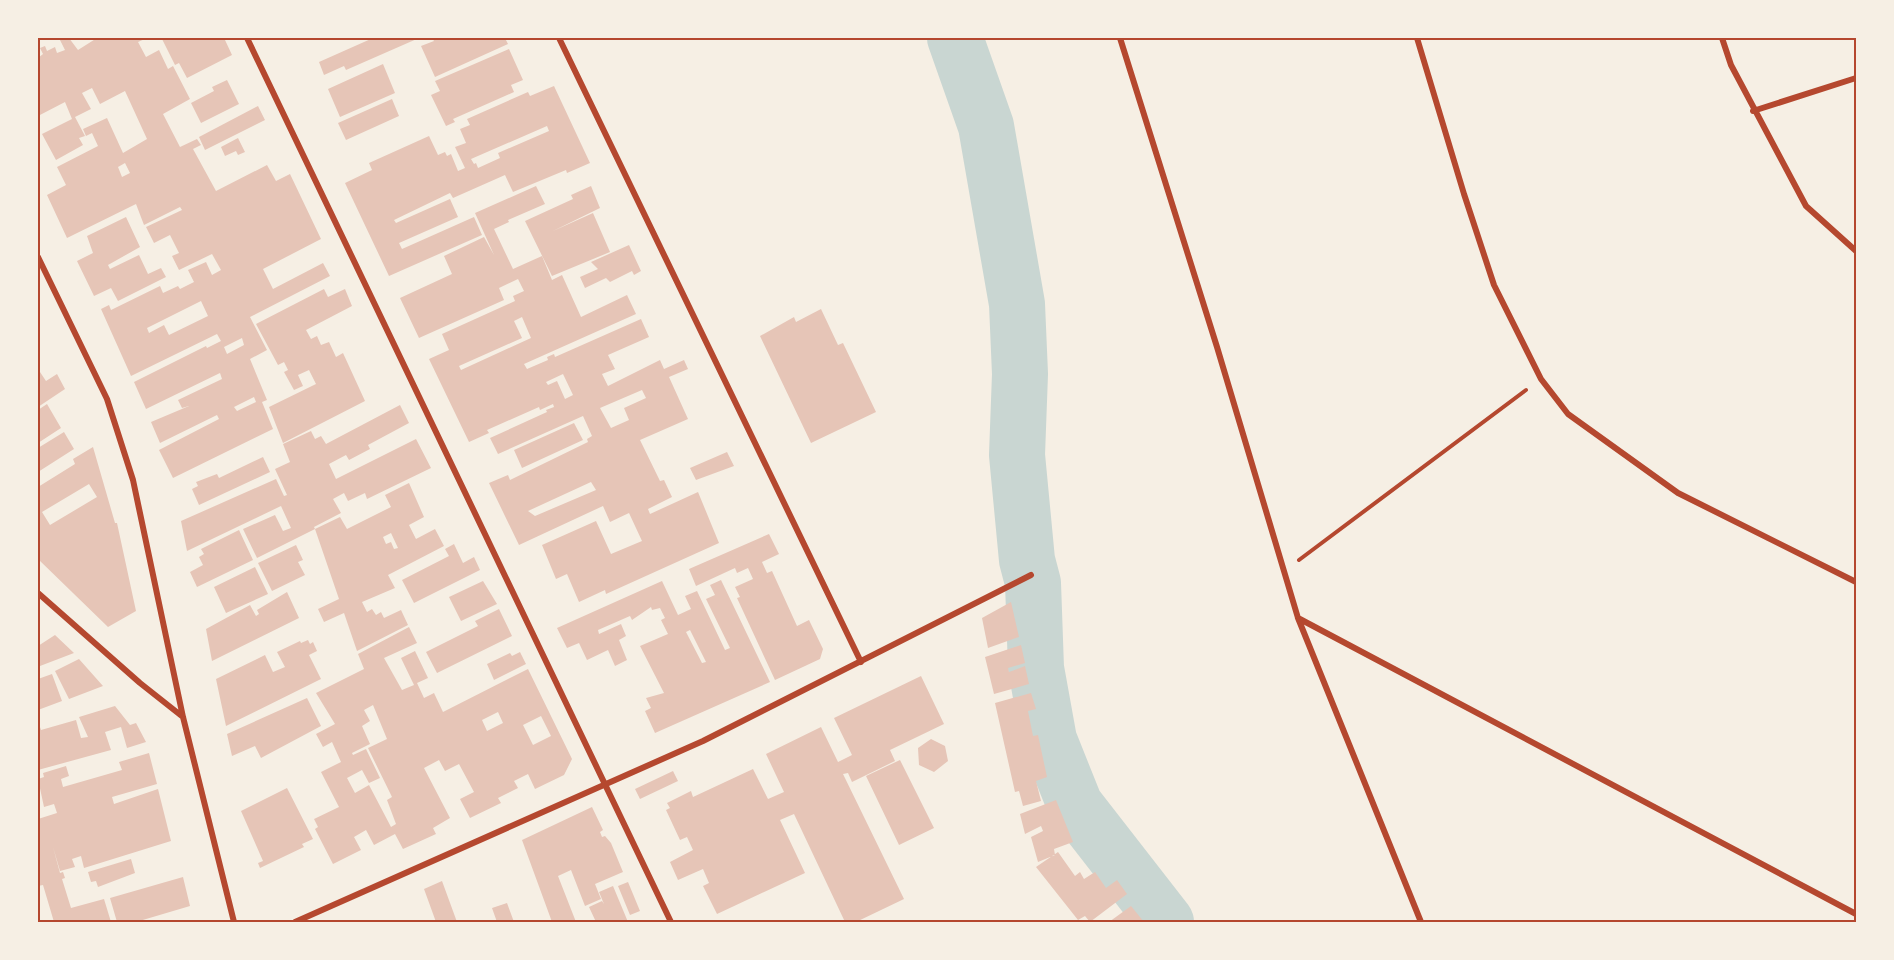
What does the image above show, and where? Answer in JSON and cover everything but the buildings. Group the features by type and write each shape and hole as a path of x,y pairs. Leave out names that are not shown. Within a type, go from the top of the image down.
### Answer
{"street":[{"path":"247,38 671,922"},
{"path":"559,38 861,662"},
{"path":"1120,38 1298,618 1421,922"},
{"path":"1418,38 1464,194 1494,285 1541,379 1568,414 1678,494 1857,582"},
{"path":"1722,38 1731,65 1806,206 1857,251"},
{"path":"1754,111 1857,78"},
{"path":"38,257 107,399 133,480 183,717 234,922"},
{"path":"295,922 703,741 1031,575"},
{"path":"38,592 140,683 183,717"},
{"path":"1298,618 1857,914"}],"path":[{"path":"1284,571 1541,379"}],"waterway":[{"path":"955,38 986,126 1017,304 1020,374 1017,455 1027,560 1033,583 1036,668 1049,740 1075,805 1166,922"}]}
